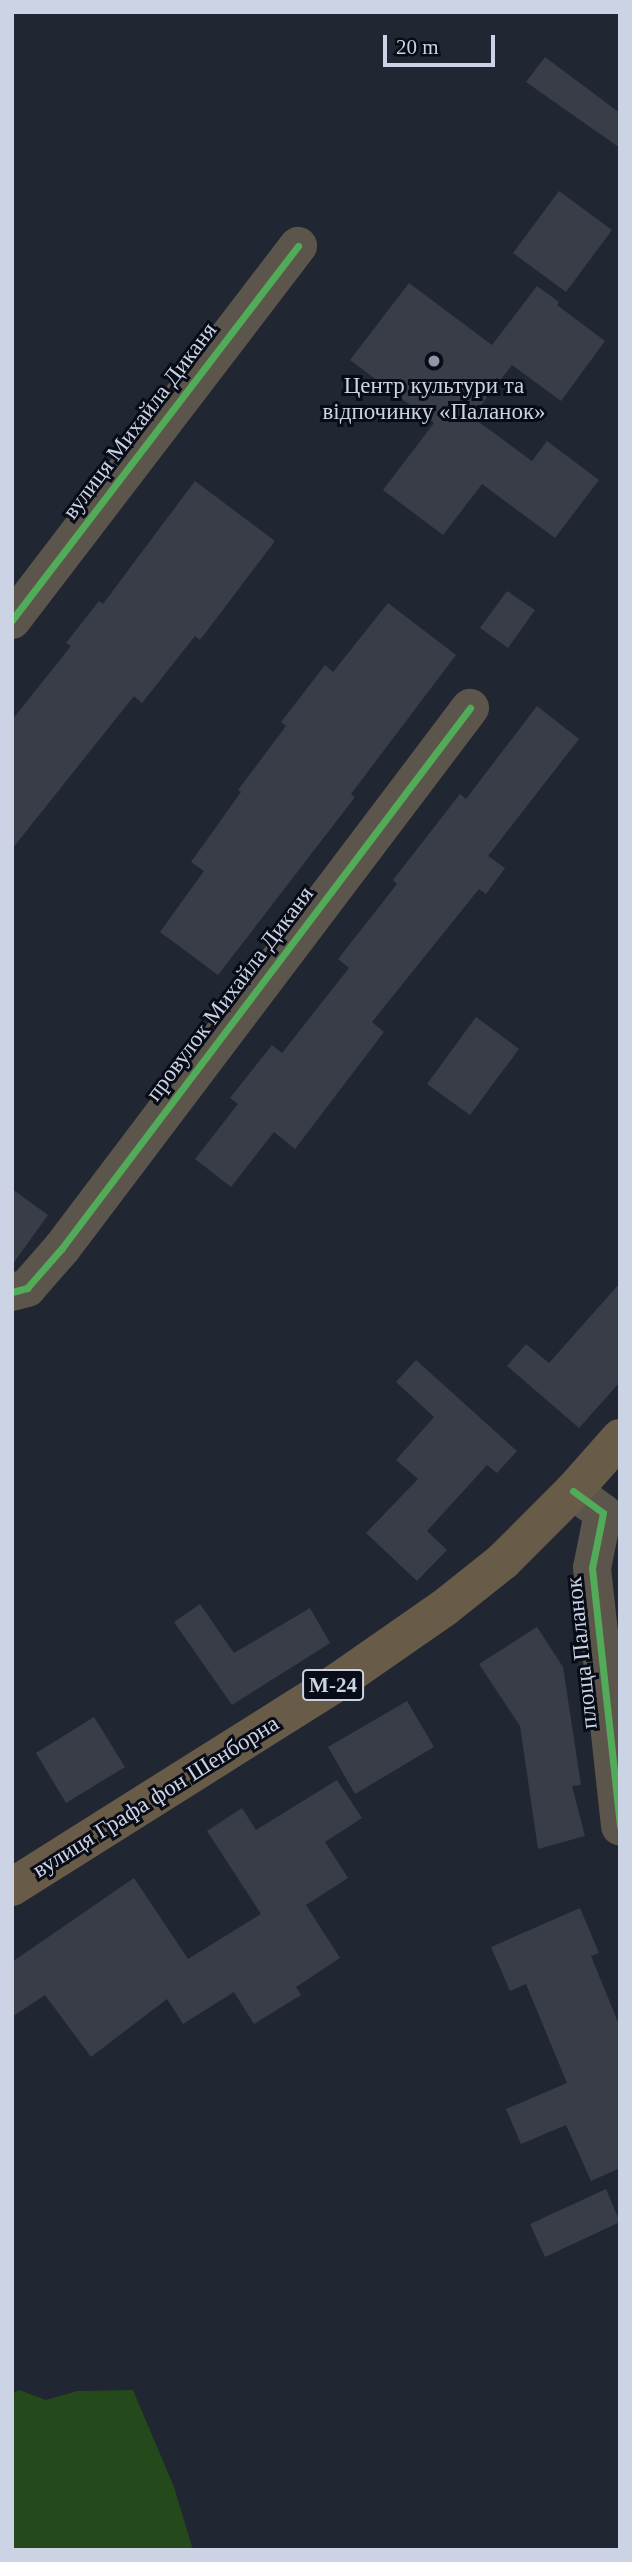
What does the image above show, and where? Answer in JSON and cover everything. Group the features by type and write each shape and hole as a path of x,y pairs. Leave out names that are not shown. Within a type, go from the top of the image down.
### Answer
{"highway":[{"name":"вулиця Графа фон Шенборна","path":"12,1887 339,1681 433,1615 503,1561 598,1504 620,1438"}],"street":[{"name":"вулиця Михайла Диканя","path":"12,620 298,246"},
{"name":"провулок Михайла Диканя","path":"12,1292 27,1288 62,1248 470,708"},
{"name":"площа Паланок","path":"598,1504 592,1568 620,1826"}],"green space":[{"path":"19,2390 46,2400 77,2391 133,2390 174,2487 193,2550 12,2550 12,2394"}],"building":[{"path":"545,57 620,113 620,148 526,82"},
{"path":"559,191 612,230 566,292 513,253"},
{"path":"409,283 492,345 537,286 559,302 557,305 605,341 561,401 512,365 472,417 532,461 547,441 599,480 555,538 482,484 443,535 383,490 434,423 350,360"},
{"path":"195,481 275,541 200,640 195,636 142,703 134,696 12,849 12,720 71,646 66,643 99,601 103,604"},
{"path":"507,591 535,610 508,648 480,628"},
{"path":"388,603 456,655 351,794 355,797 218,975 160,932 204,871 191,862 241,792 238,790 286,726 281,722 325,665 333,672"},
{"path":"537,706 579,739 488,856 505,868 486,894 479,889 372,1022 384,1032 295,1149 274,1132 231,1187 195,1159 238,1104 230,1098 272,1045 282,1053 349,968 338,959 397,884 393,880 460,794 466,799"},
{"path":"476,1017 519,1049 470,1115 427,1084"},
{"path":"12,1189 48,1215 12,1265"},
{"path":"620,1283 620,1382 579,1428 507,1366 526,1344 549,1363"},
{"path":"416,1360 517,1451 497,1473 487,1465 427,1531 447,1550 417,1581 366,1533 418,1479 396,1460 434,1417 396,1382"},
{"path":"200,1604 234,1653 310,1608 330,1643 232,1705 174,1622"},
{"path":"537,1627 563,1667 581,1785 572,1786 585,1836 538,1849 520,1726 479,1664"},
{"path":"407,1701 434,1747 355,1794 328,1747"},
{"path":"94,1717 125,1767 66,1803 36,1753"},
{"path":"337,1780 362,1818 325,1842 348,1878 306,1905 340,1958 296,1987 301,1995 254,2024 234,1992 183,2024 167,1999 91,2057 45,1995 12,2017 12,1962 134,1878 188,1959 261,1914 207,1831 242,1808 256,1830"},
{"path":"580,1908 599,1953 591,1956 620,2027 620,2168 591,2181 566,2125 521,2144 506,2109 567,2083 526,1984 510,1991 491,1947"},
{"path":"606,2189 620,2222 545,2257 530,2224"}],"cycle path":[{"path":"12,620 298,246"},
{"path":"12,1292 27,1288 62,1248 470,708"},
{"path":"573,1491 603,1513 592,1568 620,1826"}],"place":[{"name":"Центр культури та відпочинку «Паланок»","path":"434,361"}]}
